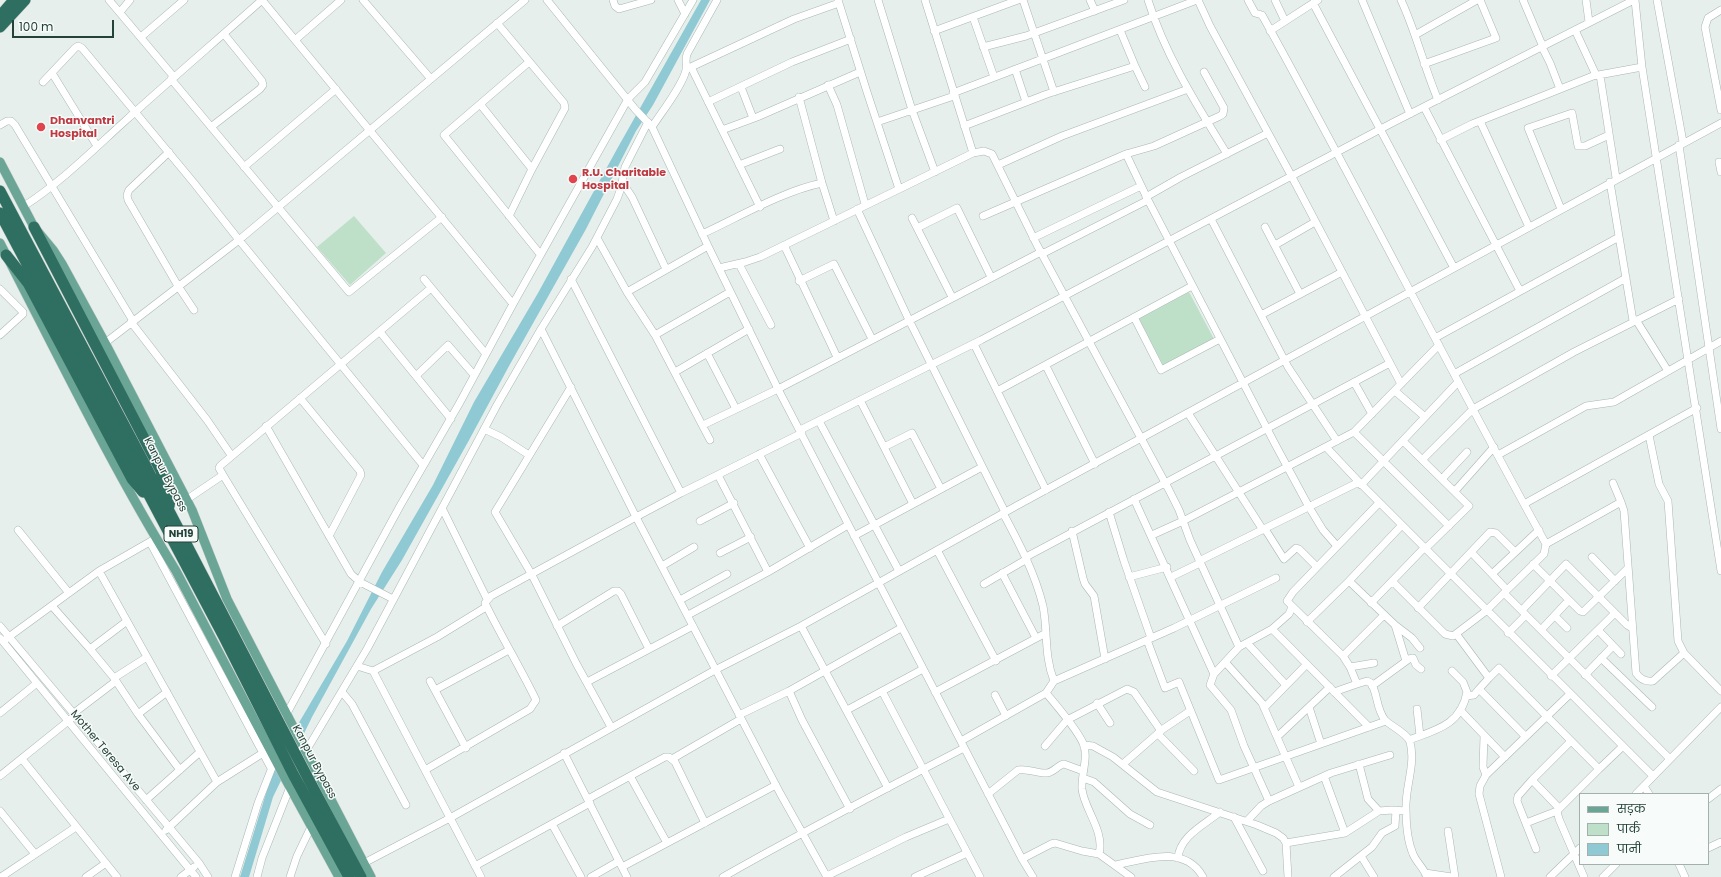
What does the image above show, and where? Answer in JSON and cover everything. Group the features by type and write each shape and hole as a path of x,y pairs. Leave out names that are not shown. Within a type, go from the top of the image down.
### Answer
{"highway":[{"path":"0,16 14,0"},
{"path":"0,27 25,0"},
{"name":"Kanpur Bypass","path":"0,191 361,877"},
{"name":"Kanpur Bypass","path":"0,213 156,506 293,774 349,877"},
{"path":"34,227 161,471 170,500 169,511"},
{"path":"6,255 28,283 132,479 156,506"}],"main road":[{"path":"0,162 34,227 53,250 62,264 105,343 186,500 200,530 226,599 371,877"},
{"path":"0,243 153,540 176,571 274,763 288,784 339,877"}],"street":[{"path":"109,0 141,37 211,127 277,208 349,292 442,217"},
{"path":"120,12 130,0"},
{"path":"141,37 184,0"},
{"path":"24,206 52,186 262,0 513,304"},
{"path":"295,40 341,0"},
{"path":"363,0 431,79"},
{"path":"105,343 239,240 525,0"},
{"path":"547,0 635,109 649,123 778,389 1022,860 1033,877"},
{"path":"613,0 615,6 619,9 651,0"},
{"path":"678,0 685,14"},
{"path":"286,715 423,465 451,419 540,254 628,99 645,82 693,0"},
{"path":"717,0 685,60 708,102 760,207"},
{"path":"878,0 912,110 935,172"},
{"path":"925,0 973,153"},
{"path":"934,32 1018,0"},
{"path":"1023,0 1054,92"},
{"path":"1090,0 1095,11"},
{"path":"983,47 1034,34 1124,0"},
{"path":"1148,0 1154,17 1188,89 1227,154"},
{"path":"877,122 954,95 994,77 1198,0 1210,26 1402,384"},
{"path":"1248,0 1255,13 1262,15 1546,544 1544,554 1486,611 1453,636 1445,634 1392,581"},
{"path":"1275,0 1285,21"},
{"path":"1362,0 1410,114"},
{"path":"1401,0 1438,100"},
{"path":"1415,35 1479,0 1496,38 1424,64"},
{"path":"1524,0 1560,89"},
{"path":"1586,0 1589,22"},
{"path":"425,770 466,748 530,710 534,705 536,700 486,607 485,603 487,599 497,592 532,575 681,493 801,432 819,420 974,344 1381,129 1634,0 1642,67 1680,299 1721,571"},
{"path":"1657,0 1681,144 1708,348 1721,429"},
{"path":"305,748 342,692 357,666 484,429 541,329 597,238 617,199 621,188 625,167 649,123 680,83 689,67 794,19 839,2 860,72 899,189"},
{"path":"1270,31 1316,2 1454,268"},
{"path":"1721,10 1708,18 1705,27 1721,110"},
{"path":"974,17 994,77"},
{"path":"497,23 564,103 565,108 532,169 509,216"},
{"path":"1120,30 1145,87"},
{"path":"1575,30 1598,75 1609,134 1619,237 1634,321 1668,371"},
{"path":"211,127 260,89 263,85 262,81 224,34"},
{"path":"708,102 792,62 850,39"},
{"path":"43,82 75,48 80,47 169,152 423,465"},
{"path":"529,62 444,135 540,254"},
{"path":"964,126 1054,92 1135,66"},
{"path":"1440,140 1480,121 1598,75 1642,67"},
{"path":"1015,69 1026,102"},
{"path":"722,130 860,72"},
{"path":"983,216 1126,154 1154,146 1220,116 1224,111 1204,72"},
{"path":"52,73 97,146"},
{"path":"828,85 841,118 866,204"},
{"path":"741,87 753,118"},
{"path":"244,167 336,89"},
{"path":"998,165 1062,136 1188,89"},
{"path":"799,98 834,221"},
{"path":"480,104 532,169"},
{"path":"1424,107 1520,291"},
{"path":"1561,209 1528,128 1572,113 1577,142 1580,147 1609,134"},
{"path":"0,125 8,121 11,121 14,125 132,321 207,420 231,455"},
{"path":"1480,121 1529,227"},
{"path":"364,863 450,818 611,727 801,626 1004,512 1188,414 1721,122"},
{"path":"703,425 778,389 952,297 1147,199 1181,177 1268,133"},
{"path":"739,165 780,149"},
{"path":"720,268 755,259 973,153 987,151 992,154 1033,238 1164,482 1183,521 1239,648"},
{"path":"169,152 129,190 127,195 128,200 178,286 194,310"},
{"path":"1126,154 1147,199 1308,507 1337,546"},
{"path":"1719,162 1721,172"},
{"path":"622,182 632,197 666,269"},
{"path":"702,234 788,194 810,185 822,183"},
{"path":"1033,238 1141,186"},
{"path":"917,228 957,208 991,277"},
{"path":"857,209 909,320 1034,575 1042,605 1046,633 1047,658 1054,681"},
{"path":"912,218 952,297"},
{"path":"1211,219 1285,360 1337,441"},
{"path":"1275,245 1315,222"},
{"path":"1266,227 1300,294"},
{"path":"1152,535 1183,521 1354,432 1402,384 1437,342 1520,291 1619,237"},
{"path":"597,238 627,292 655,335 710,440"},
{"path":"784,245 799,281 837,358"},
{"path":"627,292 708,246"},
{"path":"739,264 771,325"},
{"path":"799,281 834,264 872,339"},
{"path":"1261,315 1342,272"},
{"path":"1454,374 1626,278"},
{"path":"424,279 486,354"},
{"path":"571,279 681,493"},
{"path":"997,391 1046,366 1089,340 1192,286"},
{"path":"326,644 219,468 231,455 341,365 431,288"},
{"path":"0,290 23,312 23,314 0,335"},
{"path":"655,335 730,292"},
{"path":"1423,459 1473,409 1574,352 1680,299"},
{"path":"1134,317 1161,370 1220,339"},
{"path":"541,329 636,517 740,717 827,876 906,837 949,819"},
{"path":"675,372 749,329"},
{"path":"380,332 451,419"},
{"path":"1498,455 1586,406 1614,402 1721,341"},
{"path":"974,344 1046,490"},
{"path":"416,376 448,345 474,375"},
{"path":"707,353 736,409"},
{"path":"984,584 1072,531 1390,362"},
{"path":"1046,366 1095,464"},
{"path":"1354,382 1372,414"},
{"path":"1171,577 1308,507 1360,484 1384,461 1458,382"},
{"path":"571,387 495,512 532,575 557,626 611,727"},
{"path":"1395,390 1425,417"},
{"path":"300,398 360,471 361,475 328,536"},
{"path":"860,400 913,504"},
{"path":"1524,504 1696,408"},
{"path":"1188,414 1284,559 1296,548 1299,549 1317,567"},
{"path":"819,420 899,571"},
{"path":"266,426 351,574 360,582 393,599"},
{"path":"484,429 501,437 529,455"},
{"path":"1354,432 1450,526"},
{"path":"884,447 912,433 941,489"},
{"path":"1649,435 1660,484 1668,501 1678,640 1684,653 1721,691"},
{"path":"1371,603 1469,506 1423,459 1403,441"},
{"path":"1326,447 1360,484 1450,573 1486,611 1653,776"},
{"path":"1455,491 1494,447"},
{"path":"1442,479 1467,452"},
{"path":"759,454 810,548"},
{"path":"854,536 982,467"},
{"path":"186,500 223,475"},
{"path":"718,475 734,503 768,572"},
{"path":"1613,483 1624,511 1627,569 1636,673 1642,680 1647,682 1653,681 1684,653"},
{"path":"1134,499 1167,567 1214,674"},
{"path":"1546,544 1621,502"},
{"path":"700,521 734,503"},
{"path":"1357,684 1350,667 1343,656 1287,601 1288,598 1317,567 1379,503"},
{"path":"442,508 487,599"},
{"path":"1109,512 1165,688 1179,682 1218,780 1386,721"},
{"path":"688,615 768,572 848,525"},
{"path":"1308,622 1402,525"},
{"path":"18,530 69,593"},
{"path":"1492,574 1539,530"},
{"path":"1072,531 1085,584 1094,596 1105,659"},
{"path":"1418,608 1488,534 1493,532 1515,552"},
{"path":"720,554 751,537"},
{"path":"196,877 2,640 9,637 99,572 153,540 263,754 274,763 258,803 236,877"},
{"path":"662,566 694,547"},
{"path":"937,550 996,661"},
{"path":"1471,552 1541,630 1670,759"},
{"path":"1592,557 1615,581"},
{"path":"1533,564 1582,612 1627,569"},
{"path":"1508,633 1550,581 1566,564 1632,628"},
{"path":"1129,577 1167,567"},
{"path":"99,572 217,782"},
{"path":"1002,573 1036,638"},
{"path":"680,600 727,574"},
{"path":"723,877 802,832 850,809 923,769 963,745 1006,716 1046,693 1054,681 1149,639 1276,578"},
{"path":"1348,581 1395,625 1412,638 1420,648"},
{"path":"557,626 614,591 618,591 621,594 649,649"},
{"path":"1541,630 1569,600"},
{"path":"52,606 90,648 115,679 138,714 180,770"},
{"path":"373,671 437,637 486,607"},
{"path":"1269,801 1244,746 1231,710 1210,685 1214,674 1239,648 1272,629 1283,620 1292,607"},
{"path":"1551,676 1615,613"},
{"path":"1343,656 1384,615"},
{"path":"1555,616 1567,628"},
{"path":"90,648 127,621"},
{"path":"1395,625 1406,661"},
{"name":"Mother Teresa Ave","path":"0,626 199,863 208,877"},
{"path":"587,682 693,626"},
{"path":"801,626 888,788"},
{"path":"672,759 740,717 901,628"},
{"path":"1272,629 1369,727"},
{"path":"1598,630 1621,654"},
{"path":"935,692 996,661 1046,633"},
{"path":"1457,634 1488,678"},
{"path":"1247,643 1286,685"},
{"path":"1585,675 1613,646"},
{"path":"435,690 509,650"},
{"path":"0,776 68,721 74,714 115,679 147,657"},
{"path":"1372,686 1406,661 1413,658 1416,665 1421,669"},
{"path":"1601,658 1652,707"},
{"path":"1225,662 1258,696 1287,756 1299,787"},
{"path":"1264,708 1307,664"},
{"path":"1350,667 1374,664"},
{"path":"357,666 373,671 475,866 478,876"},
{"path":"1466,696 1474,695 1488,678 1499,668 1599,769"},
{"path":"847,710 923,669"},
{"path":"1409,740 1449,724 1457,716 1466,696 1466,688 1463,682 1452,671"},
{"path":"430,681 466,748"},
{"path":"1277,737 1309,707 1332,690 1367,681 1372,686 1378,706 1386,721 1409,740 1411,748 1411,765 1406,811 1410,845 1413,855 1426,875 1454,877 1448,831"},
{"path":"0,713 37,683"},
{"path":"1046,746 1067,720 1127,688 1132,690 1160,732 1194,771"},
{"path":"1479,689 1526,736"},
{"path":"789,691 802,720 850,809"},
{"path":"882,691 980,877"},
{"path":"138,714 166,692"},
{"path":"342,692 352,704 406,805"},
{"path":"1046,693 1067,720 1084,746 1086,752 1082,789 1099,839 1101,848 1099,854"},
{"path":"1501,877 1479,794 1480,786 1486,775 1570,694"},
{"path":"995,695 1006,716"},
{"path":"1097,703 1110,723"},
{"path":"1309,707 1321,744"},
{"path":"1637,793 1721,707"},
{"path":"1417,709 1420,736"},
{"path":"1460,710 1505,758"},
{"path":"1123,764 1160,732 1190,711"},
{"path":"1484,736 1483,767 1486,775"},
{"path":"1536,849 1517,801 1518,796 1571,741"},
{"path":"1084,746 1093,746 1113,757 1158,792 1247,821 1276,833 1283,838 1286,843 1288,877"},
{"path":"1526,823 1558,810 1622,746"},
{"path":"146,800 200,752"},
{"path":"564,753 627,877"},
{"path":"161,834 217,782 263,754"},
{"path":"1247,821 1260,806 1299,787 1324,776 1390,755"},
{"path":"475,866 552,824 630,776 665,757 672,759 705,823"},
{"path":"22,759 117,877"},
{"path":"988,794 1018,770 1045,773 1050,772 1061,764 1064,764 1083,774 1130,814 1150,825"},
{"path":"1360,764 1368,799 1379,811"},
{"path":"630,776 667,843"},
{"path":"1324,776 1345,833"},
{"path":"1532,780 1558,810 1559,819 1584,877"},
{"path":"257,877 262,858 288,784"},
{"path":"591,877 667,843 776,785"},
{"path":"1644,786 1648,793"},
{"path":"1709,798 1721,789"},
{"path":"1334,877 1372,847 1382,834 1395,826 1396,810"},
{"path":"0,811 35,854"},
{"path":"1286,843 1345,833 1379,811 1406,811"},
{"path":"1178,858 1180,846 1185,839 1220,812"},
{"path":"1234,817 1263,871"},
{"path":"552,824 581,877"},
{"path":"290,877 311,826"},
{"path":"1,877 76,827"},
{"path":"1709,848 1721,842"},
{"path":"1022,860 1055,843 1082,851 1099,854 1131,877"},
{"path":"1550,877 1579,849"},
{"path":"915,877 967,853"},
{"path":"1116,865 1159,855 1178,858 1194,866 1203,877"},
{"path":"1361,856 1374,877"},
{"path":"86,877 106,863"},
{"path":"181,877 199,863"},
{"path":"1603,877 1615,865"},
{"path":"1680,865 1685,877"}],"green space":[{"path":"354,216 386,253 350,285 317,247"},
{"path":"1189,292 1214,339 1163,365 1139,319"}],"water":[{"path":"701,0 710,0 653,105 636,131 586,229 468,442 402,560 371,609 312,717 273,797 249,877 240,877 272,774 297,726 347,641 382,572 433,485 474,402 538,293"}],"place":[{"name":"Dhanvantri Hospital","path":"41,127"},
{"name":"R.U. Charitable Hospital","path":"573,179"}]}
